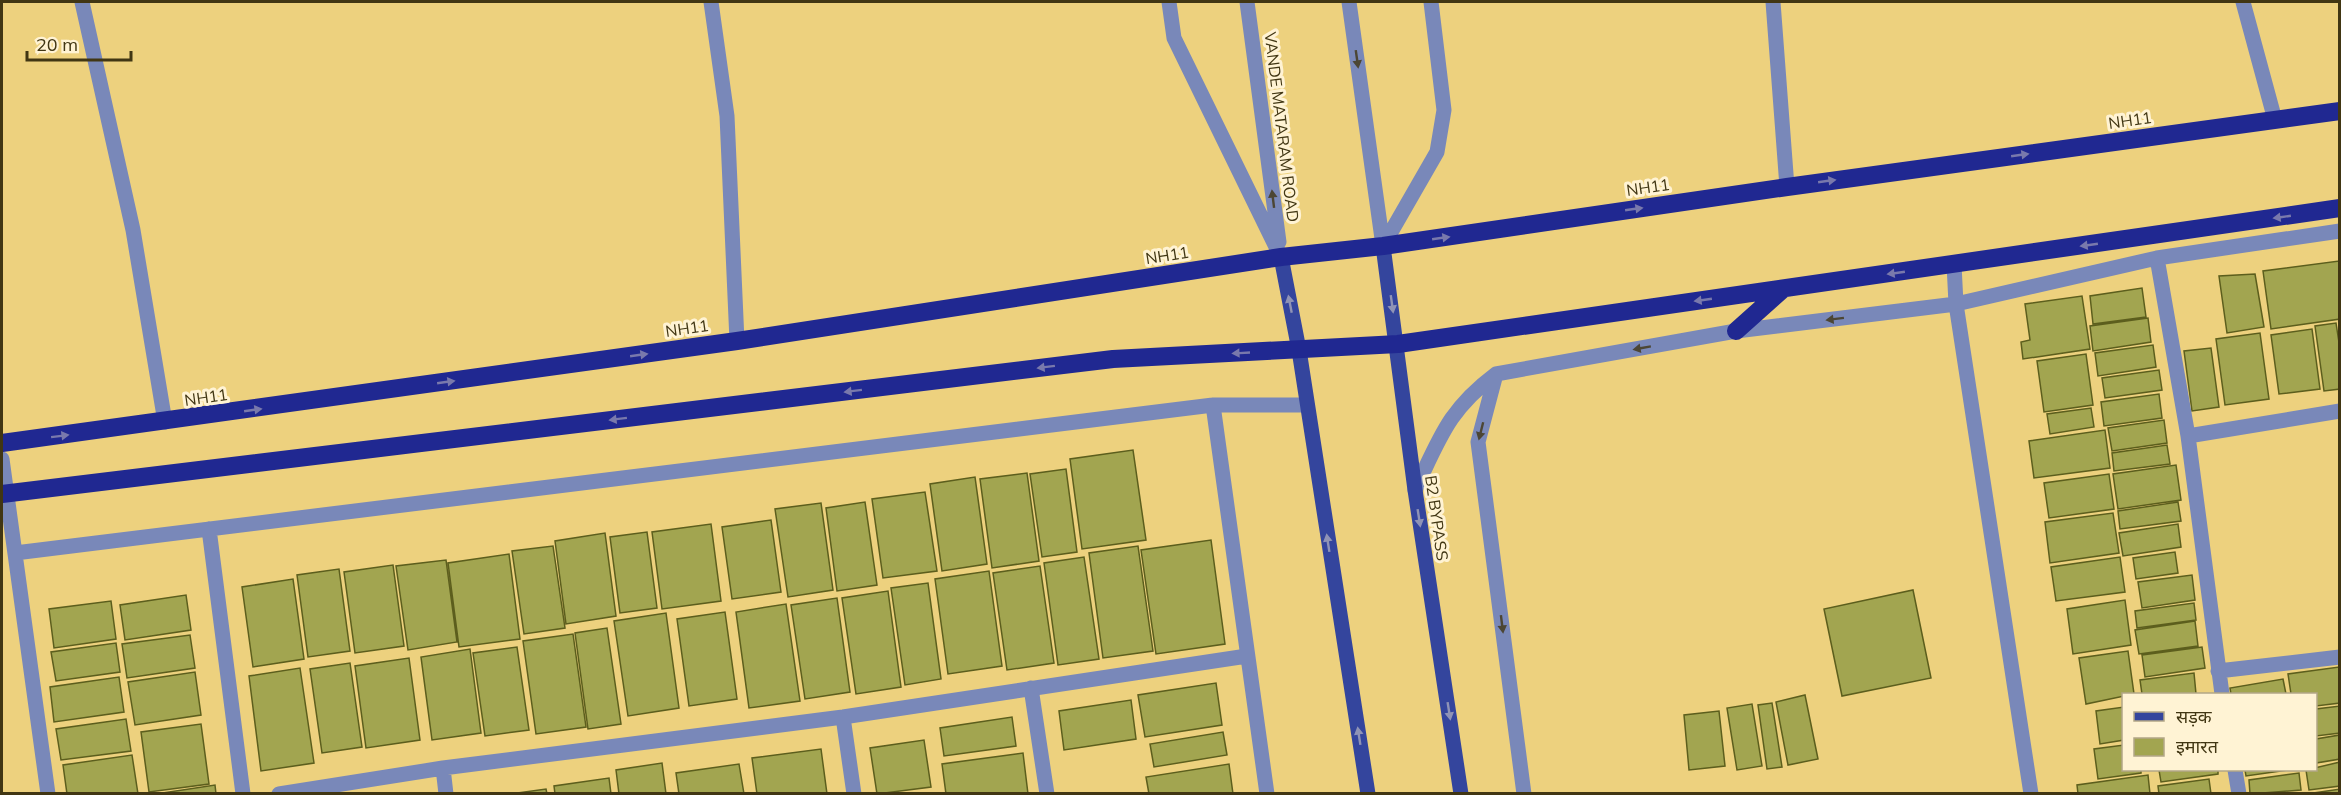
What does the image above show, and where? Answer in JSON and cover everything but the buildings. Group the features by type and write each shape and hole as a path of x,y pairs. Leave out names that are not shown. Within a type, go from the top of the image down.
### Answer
{"highway":[{"name":"NH11","path":"2,443 737,341 1281,257 1383,246 1787,187 2340,111"},
{"path":"4,494 1113,359 1398,344 2340,208"},
{"path":"1736,331 1783,289"}],"main road":[{"name":"B2 BYPASS","path":"1383,246 1398,344 1415,490 1461,794"},
{"path":"1281,257 1299,350 1368,794"}],"street":[{"path":"82,2 133,230 165,422"},
{"path":"711,2 727,116 737,341"},
{"path":"1169,2 1174,38 1281,257"},
{"name":"VANDE MATARAM ROAD","path":"1247,2 1281,257"},
{"path":"1349,2 1383,246"},
{"path":"1383,246 1437,152 1444,110 1431,2"},
{"path":"1773,2 1787,187"},
{"path":"2243,2 2275,120"},
{"path":"1415,490 1451,416 1468,395 1496,374 1736,331 1956,304 2157,258 2340,231"},
{"path":"2157,258 2188,436 2222,693"},
{"path":"1954,264 1956,304 2031,794"},
{"path":"1496,374 1478,442 1524,794"},
{"path":"15,554 1213,405 1307,405"},
{"path":"1213,405 1267,794"},
{"path":"2188,436 2340,411"},
{"path":"2,459 4,494 15,554 48,794"},
{"path":"209,529 243,794"},
{"path":"279,794 443,768 843,717 1247,656"},
{"path":"2218,671 2340,657"},
{"path":"1031,688 1047,794"},
{"path":"843,717 854,794"},
{"path":"443,768 446,794"},
{"path":"2235,771 2238,794"}]}
